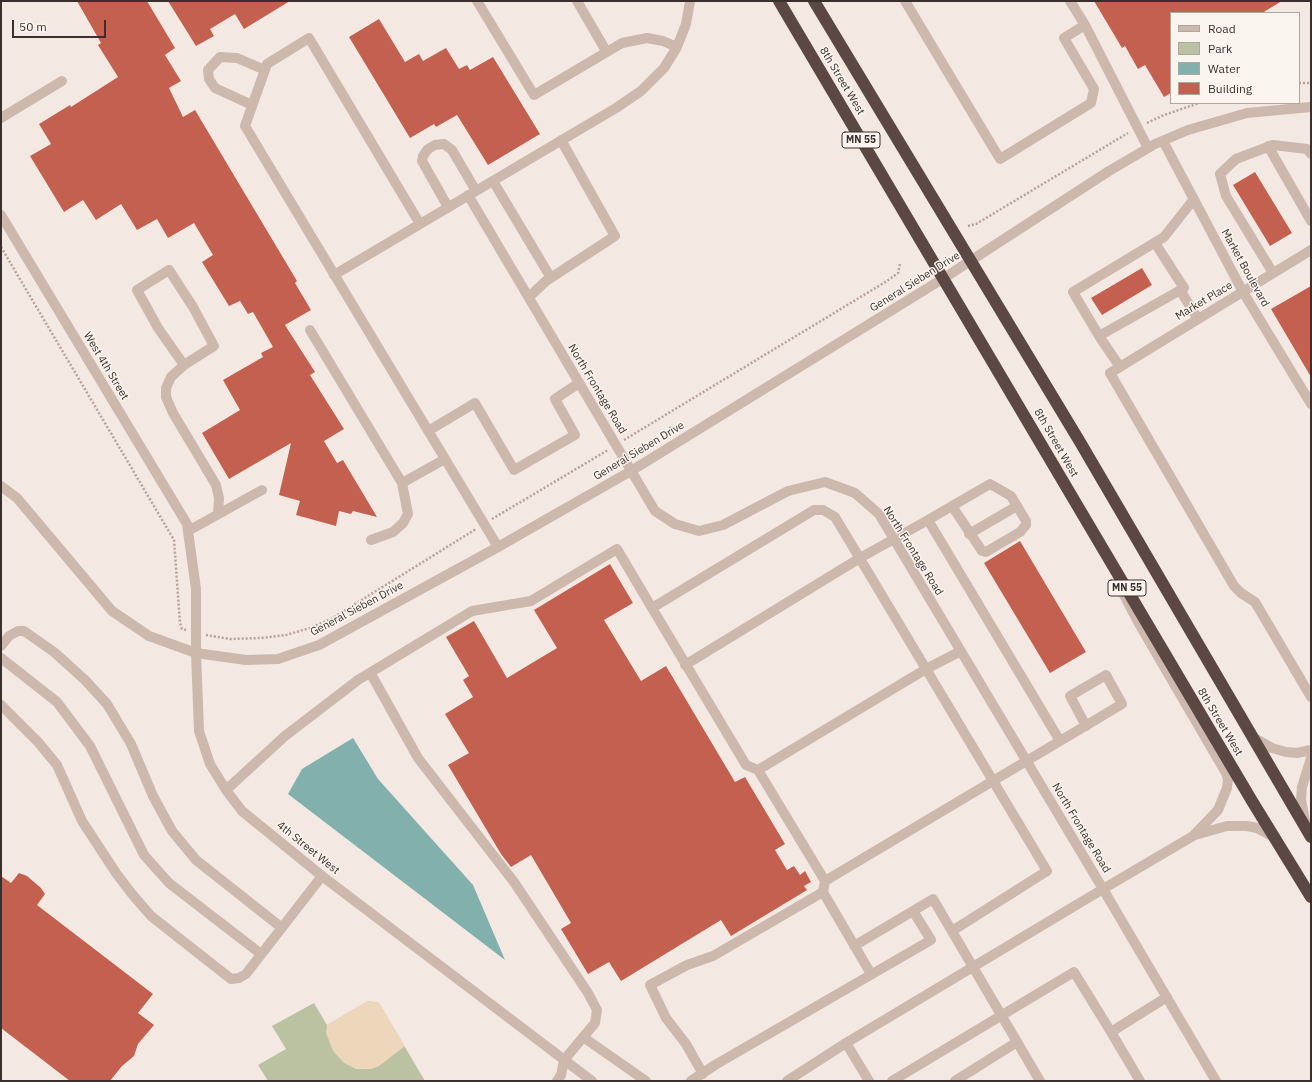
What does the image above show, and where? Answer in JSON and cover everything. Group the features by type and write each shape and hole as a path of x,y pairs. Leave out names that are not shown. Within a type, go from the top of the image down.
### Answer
{"highway":[{"name":"8th Street West","path":"779,1 1311,897"},
{"name":"8th Street West","path":"814,1 970,262 1080,442 1309,833"}],"street":[{"path":"477,1 534,95 606,51 622,43 647,38 663,41 678,47"},
{"path":"577,1 606,51"},
{"path":"334,275 641,91 664,68 678,47 686,24 690,1"},
{"path":"905,1 1000,159 1091,104 1094,89 1064,38 1085,25"},
{"path":"1070,1 1085,25 1148,148"},
{"path":"420,224 309,38 266,64 245,126 498,547"},
{"path":"252,105 215,88 209,79 208,70 220,57 237,58 265,70"},
{"path":"1,118 62,81"},
{"name":"General Sieben Drive","path":"1,486 17,498 112,611 149,636 196,654 246,660 278,659 319,645 498,547 631,471 970,262 1109,171 1148,148 1211,122 1247,113 1311,107"},
{"path":"529,297 551,278 615,236 561,140"},
{"name":"Market Boulevard","path":"1163,141 1243,292 1311,404"},
{"name":"North Frontage Road","path":"448,207 422,161 423,156 428,149 435,145 444,144 452,150 472,193 529,297 656,511 676,524 699,531 723,525 788,491 825,482 855,493 879,514 1103,889 1193,836 1218,810 1227,788 1228,779 1226,773 1138,622 1098,540"},
{"path":"1273,273 1226,196 1220,174 1236,159 1268,146 1273,145 1307,149 1311,154"},
{"path":"1268,146 1311,221"},
{"path":"493,181 551,278"},
{"path":"1120,367 1099,336 1073,292 1155,243 1167,234 1194,199"},
{"name":"West 4th Street","path":"1,215 187,524 188,531"},
{"path":"1099,336 1184,288 1155,243"},
{"name":"Market Place","path":"1311,250 1110,373 1234,586 1241,593 1255,602 1311,697"},
{"path":"184,364 158,328 137,290 169,270 193,307 214,346 184,364 171,377 166,388 166,397 173,413 216,485 219,498 218,514"},
{"path":"1180,290 1198,319"},
{"path":"310,330 402,482 408,514 403,522 393,532 371,540"},
{"path":"428,431 475,403 514,470 575,435 555,399 579,383"},
{"path":"402,482 445,459"},
{"path":"685,665 860,558 990,484 1011,496 1026,521 1024,529 986,552 978,548 952,506"},
{"path":"188,531 262,490"},
{"path":"969,534 1017,506"},
{"path":"652,608 814,510 823,510 835,517 1047,871 952,931"},
{"path":"928,520 1060,741"},
{"name":"4th Street West","path":"188,531 196,589 196,654 199,731 210,764 226,790 242,811 322,876 592,1081"},
{"path":"226,790 285,736 326,703 358,680 371,674 472,611 530,601 617,549 746,765 758,770 825,881 823,892 871,974"},
{"path":"1,646 8,636 18,631 24,631 54,652 85,680 107,704 131,744 153,796 172,831 196,860 282,928"},
{"path":"758,770 926,669 961,651"},
{"path":"1,658 57,702 90,746 144,855 149,861 169,883 261,954"},
{"path":"371,674 418,758 514,882 588,993 597,1010 595,1023 564,1060 561,1075 557,1081"},
{"path":"825,881 1086,726 1122,704 1106,675 1070,696 1086,726"},
{"path":"1,705 38,742 57,765 82,821 116,873 151,916 231,979 239,978 246,974 322,876"},
{"path":"1252,737 1272,748 1286,752 1297,753 1311,750"},
{"path":"1309,833 1301,800 1302,787 1311,758"},
{"name":"North Frontage Road","path":"1193,836 1236,825 1257,828 1274,837"},
{"path":"787,1081 846,1043 1103,889 1216,1081"},
{"path":"703,1074 686,1044 666,1018 650,985 687,965 713,956 823,892"},
{"path":"854,946 933,899 1040,1081"},
{"path":"691,1081 931,940 913,911"},
{"path":"892,1081 1002,1017 1074,972 1140,1081"},
{"path":"1111,1032 1167,998"},
{"path":"583,1037 646,1081"},
{"path":"955,1081 1017,1042"},
{"path":"846,1043 869,1081"}],"path":[{"path":"1300,83 1311,83"},
{"path":"968,226 976,224 1117,138 1164,115 1196,104"},
{"path":"1,247 174,540 180,622"},
{"path":"196,633 230,639 261,638 286,635 310,628 331,619 484,524 887,281 898,272 900,264"}],"green space":[{"path":"368,1001 379,1003 425,1081 268,1081 258,1065 286,1049 272,1026 314,1003 327,1025"}],"sand":[{"path":"368,1001 379,1003 405,1046 379,1066 371,1069 356,1069 344,1063 333,1051 326,1033 327,1025"}],"water":[{"path":"353,738 378,779 473,885 505,960 288,794 302,769"}],"building":[{"path":"77,1 147,1 175,48 165,55 181,81 169,88 183,117 195,110 297,281 295,283 311,310 285,325 315,372 310,375 344,429 324,441 337,463 343,460 377,517 353,511 351,514 339,511 336,526 296,515 300,501 279,495 291,443 229,479 202,433 240,410 223,380 263,357 261,353 273,347 253,312 248,314 240,301 229,306 202,262 213,255 194,223 168,238 157,219 137,230 121,204 96,220 83,200 64,212 30,156 51,144 39,124 70,105 71,107 118,77 98,45 101,43"},
{"path":"168,1 290,1 244,29 235,14 210,29 214,36 196,46"},
{"path":"1094,1 1282,1 1264,12 1170,12 1170,94 1164,97 1145,65 1138,69 1125,46 1122,48"},
{"path":"379,19 405,62 419,54 423,61 446,48 459,69 467,65 470,70 493,57 540,134 488,165 457,115 436,127 434,124 410,138 349,37"},
{"path":"1255,172 1292,233 1270,246 1233,185"},
{"path":"1142,268 1152,285 1102,315 1091,298"},
{"path":"1311,286 1311,377 1271,309"},
{"path":"1020,541 1086,652 1050,673 984,563"},
{"path":"610,564 633,603 604,620 641,681 666,666 735,782 745,777 785,844 775,850 787,870 794,866 800,875 805,871 811,882 804,886 807,890 731,936 721,920 621,981 609,962 588,974 561,929 571,923 531,855 511,867 501,854 448,765 469,753 445,714 473,697 463,680 469,676 446,637 474,621 507,678 557,648 534,610"},
{"path":"19,873 27,876 41,888 45,894 37,905 153,994 138,1013 154,1025 138,1044 134,1056 122,1066 110,1081 70,1081 1,1028 1,876 11,883"}]}
